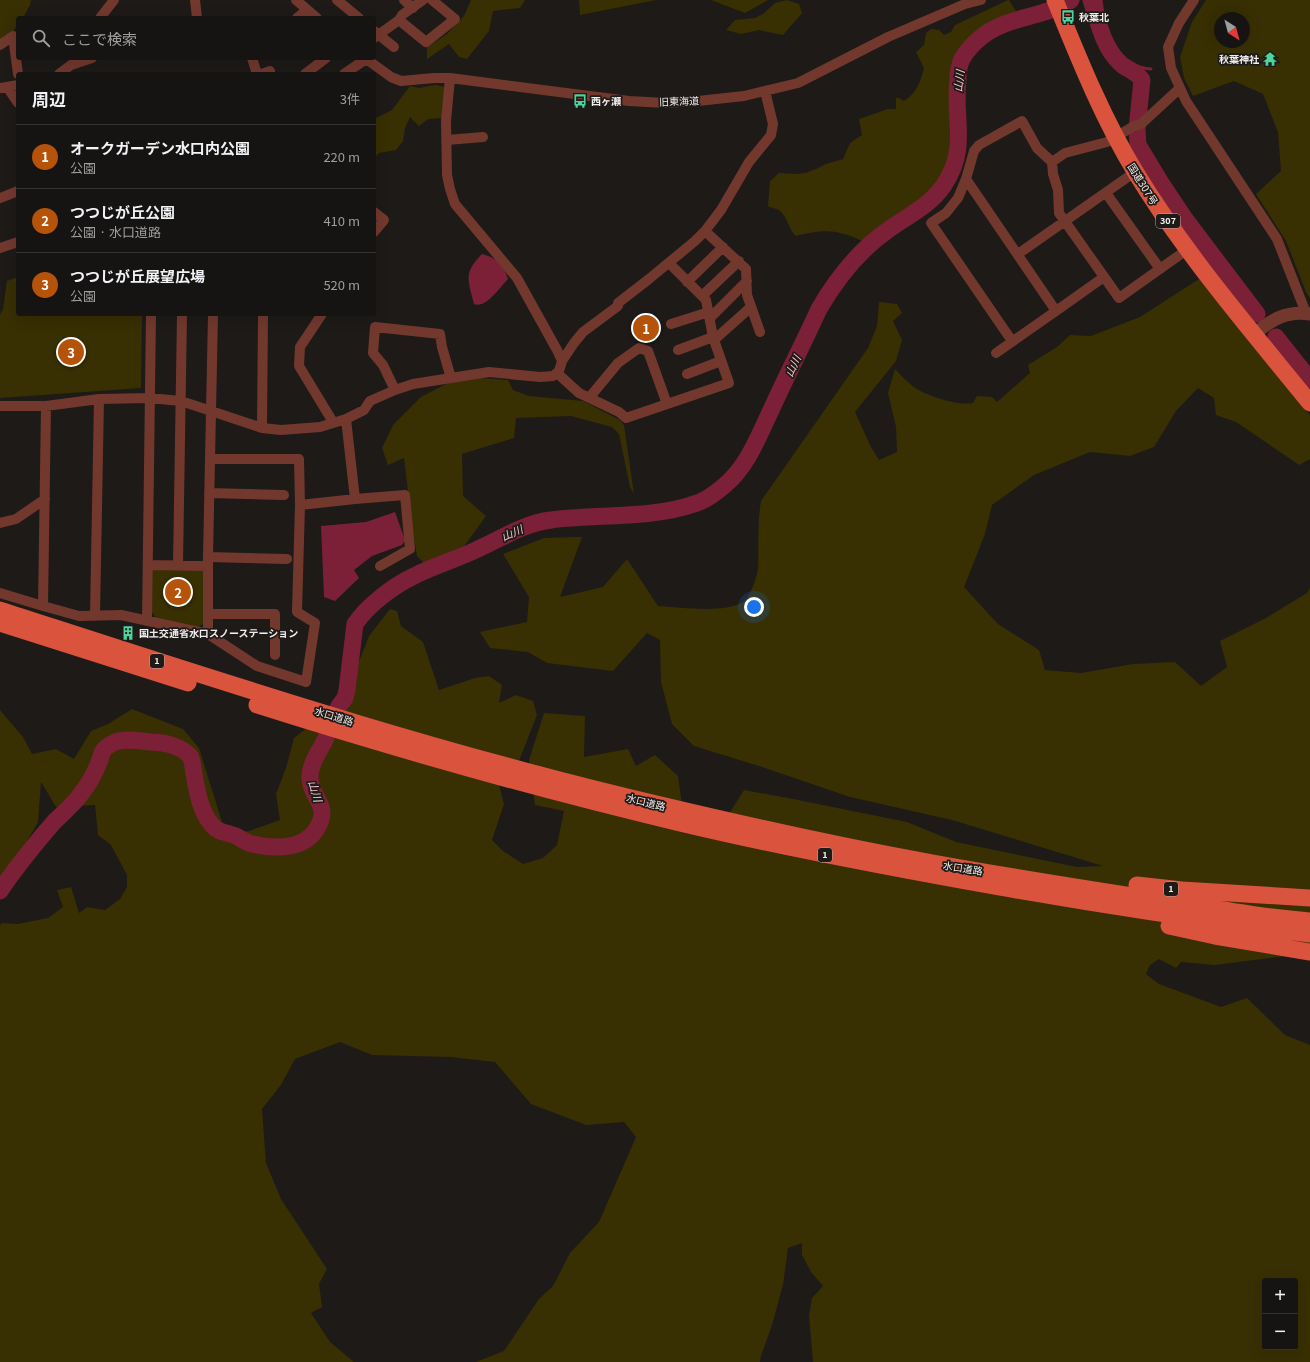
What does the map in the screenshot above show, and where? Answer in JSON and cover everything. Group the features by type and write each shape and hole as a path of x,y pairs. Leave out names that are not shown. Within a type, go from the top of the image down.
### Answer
{"highway":[{"name":"国道307号","path":"1055,0 1094,92 1135,172 1161,212 1188,249 1310,403"},
{"name":"水口道路","path":"0,610 261,694 312,716"},
{"name":"水口道路","path":"0,623 351,728 482,772 689,825 880,866 1215,922 1310,934"},
{"path":"0,636 11,635 30,638 40,636"},
{"name":"水口道路","path":"351,728 663,806 819,841 1032,880 1263,916 1310,921"},
{"name":"1","path":"1032,880 1041,877 1182,890 1310,898"},
{"name":"1","path":"1066,898 1072,906 1093,911 1215,936 1310,952"}],"street":[{"path":"102,16 114,0"},
{"path":"194,0 197,16"},
{"path":"296,0 314,16"},
{"path":"337,0 357,16"},
{"path":"404,0 413,8"},
{"path":"394,47 376,35 399,20 423,0"},
{"path":"399,20 426,42 454,19 432,0"},
{"name":"旧東海道","path":"368,60 391,78 401,81 450,78 629,101 665,103 698,102 744,96 798,83 888,37 965,4 981,0"},
{"path":"1194,0 1179,24 1168,47 1171,68 1186,101 1277,239 1308,314 1283,315 1268,323 1254,334"},
{"path":"300,16 307,10"},
{"path":"0,45 13,36 16,59"},
{"path":"16,60 18,72"},
{"path":"253,60 257,72"},
{"path":"308,72 323,60"},
{"path":"347,72 363,60"},
{"path":"61,72 74,61"},
{"path":"450,78 446,121 447,175 455,204 518,278 562,361"},
{"path":"4,88 16,85"},
{"path":"4,88 16,101"},
{"path":"1052,162 1070,151 1107,142 1137,125 1179,88"},
{"path":"0,406 46,406 98,399 149,398 181,401 262,428 281,430 304,429 320,427 346,419 364,410 370,401 413,384 489,372 540,377 553,376 559,371 562,361 583,332 618,306 618,303 669,263 705,231 721,210 749,162 771,135 773,124 765,91"},
{"path":"1012,341 931,223 946,213 958,198 966,179 974,151 979,145 1022,121 1037,148 1052,162 1052,174 1058,190 1059,213 1119,298 1188,249"},
{"path":"447,140 483,136"},
{"path":"1018,254 1135,172"},
{"path":"966,179 1056,311"},
{"path":"0,198 16,192"},
{"path":"1106,192 1160,269"},
{"path":"376,214 384,220 376,230"},
{"path":"705,231 746,269 747,295 760,332"},
{"path":"0,248 16,243"},
{"path":"688,282 723,247"},
{"path":"702,296 739,261"},
{"path":"557,373 579,393 619,412 626,418 729,383 714,339 707,303 669,263"},
{"path":"996,353 1104,277"},
{"path":"671,324 709,315 747,282"},
{"path":"678,350 714,339 751,307"},
{"path":"147,621 151,316"},
{"path":"178,565 182,316"},
{"path":"208,634 212,316"},
{"path":"262,428 263,316"},
{"path":"321,316 300,347 299,366 334,422"},
{"path":"395,390 383,364 373,353 375,327 440,334 442,348 451,378"},
{"path":"589,398 618,363 639,348 648,351 668,404"},
{"path":"687,374 721,361"},
{"path":"95,616 98,399"},
{"path":"43,606 46,406"},
{"path":"346,419 355,499"},
{"path":"0,593 79,616 121,616 208,634 257,666 306,682 315,623 297,612 300,505 299,459 210,459"},
{"path":"209,493 284,495"},
{"path":"300,505 405,495 410,549 380,566"},
{"path":"0,523 16,519 45,499"},
{"path":"148,565 178,565 287,558"},
{"path":"208,614 275,614 275,656"}],"shaded area":[{"path":"0,0 31,0 24,16 16,16 15,29 0,41"},
{"path":"471,0 525,0 520,8 493,11 489,31 467,59 459,57 449,44 427,59 427,47 447,34 464,16"},
{"path":"579,0 656,0 580,15"},
{"path":"711,0 768,0 745,13"},
{"path":"787,0 799,4 802,13 783,35 759,30 741,34 726,30 735,20 755,18 763,14 775,3"},
{"path":"1008,0 1017,13 983,28 962,51 956,66 952,82 951,95 955,144 949,172 935,194 921,205 883,227 864,242 846,235 823,231 796,236 783,214 779,210 768,206 770,181 779,173 805,173 843,159 850,143 862,135 859,119 888,109 896,109 896,98 904,101 915,91 924,68 916,52 924,45 926,33 931,29 939,30 944,35 951,32 955,25"},
{"path":"1206,0 1310,0 1310,298 1306,292 1286,241 1256,194 1281,171 1278,132 1263,94 1234,81 1193,96 1184,78 1180,57 1192,22"},
{"path":"435,85 445,87 442,118 428,119 419,126 410,117 405,128 403,141 396,150 379,153 376,156 376,118 392,110 410,86 419,88"},
{"path":"482,254 491,257 499,263 508,279 497,292 488,300 479,305 474,304 470,289 469,277 472,266"},
{"path":"16,278 16,316 142,316 141,388 0,398 0,315 3,309 7,281"},
{"path":"1199,279 1310,415 1310,459 1299,465 1236,422 1216,415 1214,398 1198,388 1176,411 1154,447 1130,456 1090,452 1034,475 992,505 985,534 964,587 998,624 1039,650 1045,670 1081,673 1133,664 1175,662 1201,686 1227,667 1220,641 1266,618 1307,593 1310,588 1310,953 1215,965 1181,962 1176,968 1159,959 1150,965 1146,974 1159,984 1221,1007 1247,998 1285,1035 1310,1045 1310,1362 813,1362 809,1315 812,1298 823,1286 811,1272 802,1255 802,1243 788,1248 783,1285 760,1362 476,1362 504,1351 539,1299 553,1286 570,1253 599,1222 636,1137 624,1122 586,1125 531,1104 495,1062 451,1057 372,1055 340,1042 295,1059 281,1085 262,1109 266,1163 281,1199 327,1269 319,1284 322,1307 311,1313 330,1342 354,1362 0,1362 0,925 2,923 18,924 48,918 63,907 57,890 71,887 79,913 87,907 105,910 120,899 127,887 127,875 111,845 98,835 95,805 56,807 41,782 38,822 0,889 0,710 23,737 32,754 56,749 74,759 91,731 108,724 132,709 183,729 199,748 226,835 249,831 280,820 276,794 286,768 294,738 317,720 351,688 358,664 369,636 390,609 397,611 401,626 423,642 439,690 475,678 489,676 502,685 499,703 516,695 533,701 537,715 517,766 499,785 504,804 492,840 503,851 523,864 543,858 557,845 564,811 535,805 529,760 544,713 585,716 584,757 628,749 636,766 655,755 678,776 686,833 715,836 744,790 907,822 956,842 1077,867 1103,866 952,820 850,797 694,746 672,724 661,682 660,640 647,633 613,671 547,663 528,652 490,648 480,632 527,622 529,597 503,554 544,538 582,537 560,597 603,587 627,559 658,606 713,609 735,606 746,600 755,582 758,569 761,501 868,348 877,326 879,302 897,304 902,313 893,321 902,340 896,361 855,412 871,447 879,460 897,452 896,427 888,393 895,369 914,387 934,397 951,402 967,404 973,403 977,396 992,397 997,402 1030,373 1028,365 1057,347 1070,335 1091,336 1140,317"},
{"path":"651,321 655,330 640,337 636,327"},
{"path":"479,378 508,380 513,390 529,396 583,401 620,420 624,425 634,494 630,487 619,434 612,427 571,416 516,418 514,438 462,454 463,496 486,516 460,552 426,565 417,556 404,458 388,465 382,448 393,425 421,397 448,383"},
{"path":"395,512 405,540 402,545 372,556 354,570 359,578 335,601 324,597 321,526 366,522"},
{"path":"155,567 201,568 204,572 204,623 199,627 157,619 151,611 151,570"}],"waterway":[{"name":"山川","path":"0,891 19,864 54,822 84,790 91,779 102,752 115,742 124,740 172,745 190,756 192,760 196,787 202,807 208,819 217,830 236,836 249,843 276,847 294,845 303,842 310,837 316,830 322,814 321,808 311,786 311,769 339,706 345,698 355,624 360,617 374,603 406,580 421,572 470,553 532,524 568,518 642,514 677,509 702,501 725,485 740,469 752,450 819,309 833,287 849,266 877,238 932,199 944,185 952,171 958,146 957,94 959,66 966,52 981,37 994,29 1016,20 1051,10 1071,0"},
{"path":"1091,0 1105,42 1114,57 1142,80 1137,129 1138,145 1185,219 1257,314"},
{"path":"1101,0 1105,23 1109,35 1120,54 1128,61 1138,66 1151,69"},
{"path":"1276,337 1310,380"}],"place":[{"name":"秋葉北","path":"1068,17"},
{"name":"秋葉神社","path":"1270,59"},
{"name":"西ヶ瀬","path":"580,101"},
{"name":"オークガーデン水口内公園","path":"646,328"},
{"name":"つつじが丘展望広場","path":"71,352"},
{"name":"つつじが丘公園","path":"178,592"},
{"name":"国土交通省水口スノーステーション","path":"128,633"}]}
